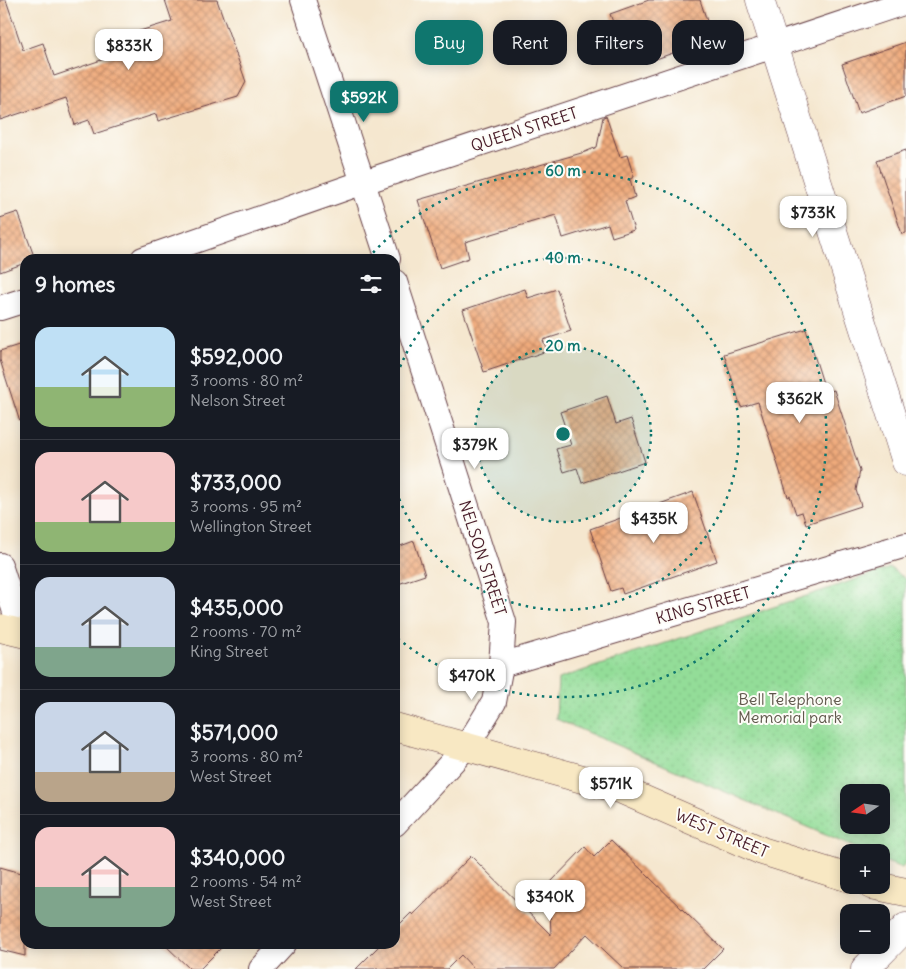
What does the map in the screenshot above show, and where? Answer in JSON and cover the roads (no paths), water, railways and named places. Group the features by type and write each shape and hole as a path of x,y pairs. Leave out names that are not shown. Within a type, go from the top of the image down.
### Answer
{"main road":[{"name":"WEST STREET","path":"400,728 622,790 762,851 840,875"},
{"path":"890,889 906,892"}],"street":[{"path":"303,0 386,254"},
{"path":"760,0 906,462"},
{"name":"QUEEN STREET","path":"157,254 364,182 906,2"},
{"name":"NELSON STREET","path":"400,298 504,622 501,665 494,702 467,746 400,819"},
{"path":"0,308 20,302"},
{"name":"KING STREET","path":"501,665 906,545"},
{"path":"0,566 16,632"},
{"path":"865,969 906,927"},
{"path":"261,969 279,949"}],"park label":[{"name":"Bell Telephone Memorial park","path":"790,708"}]}
